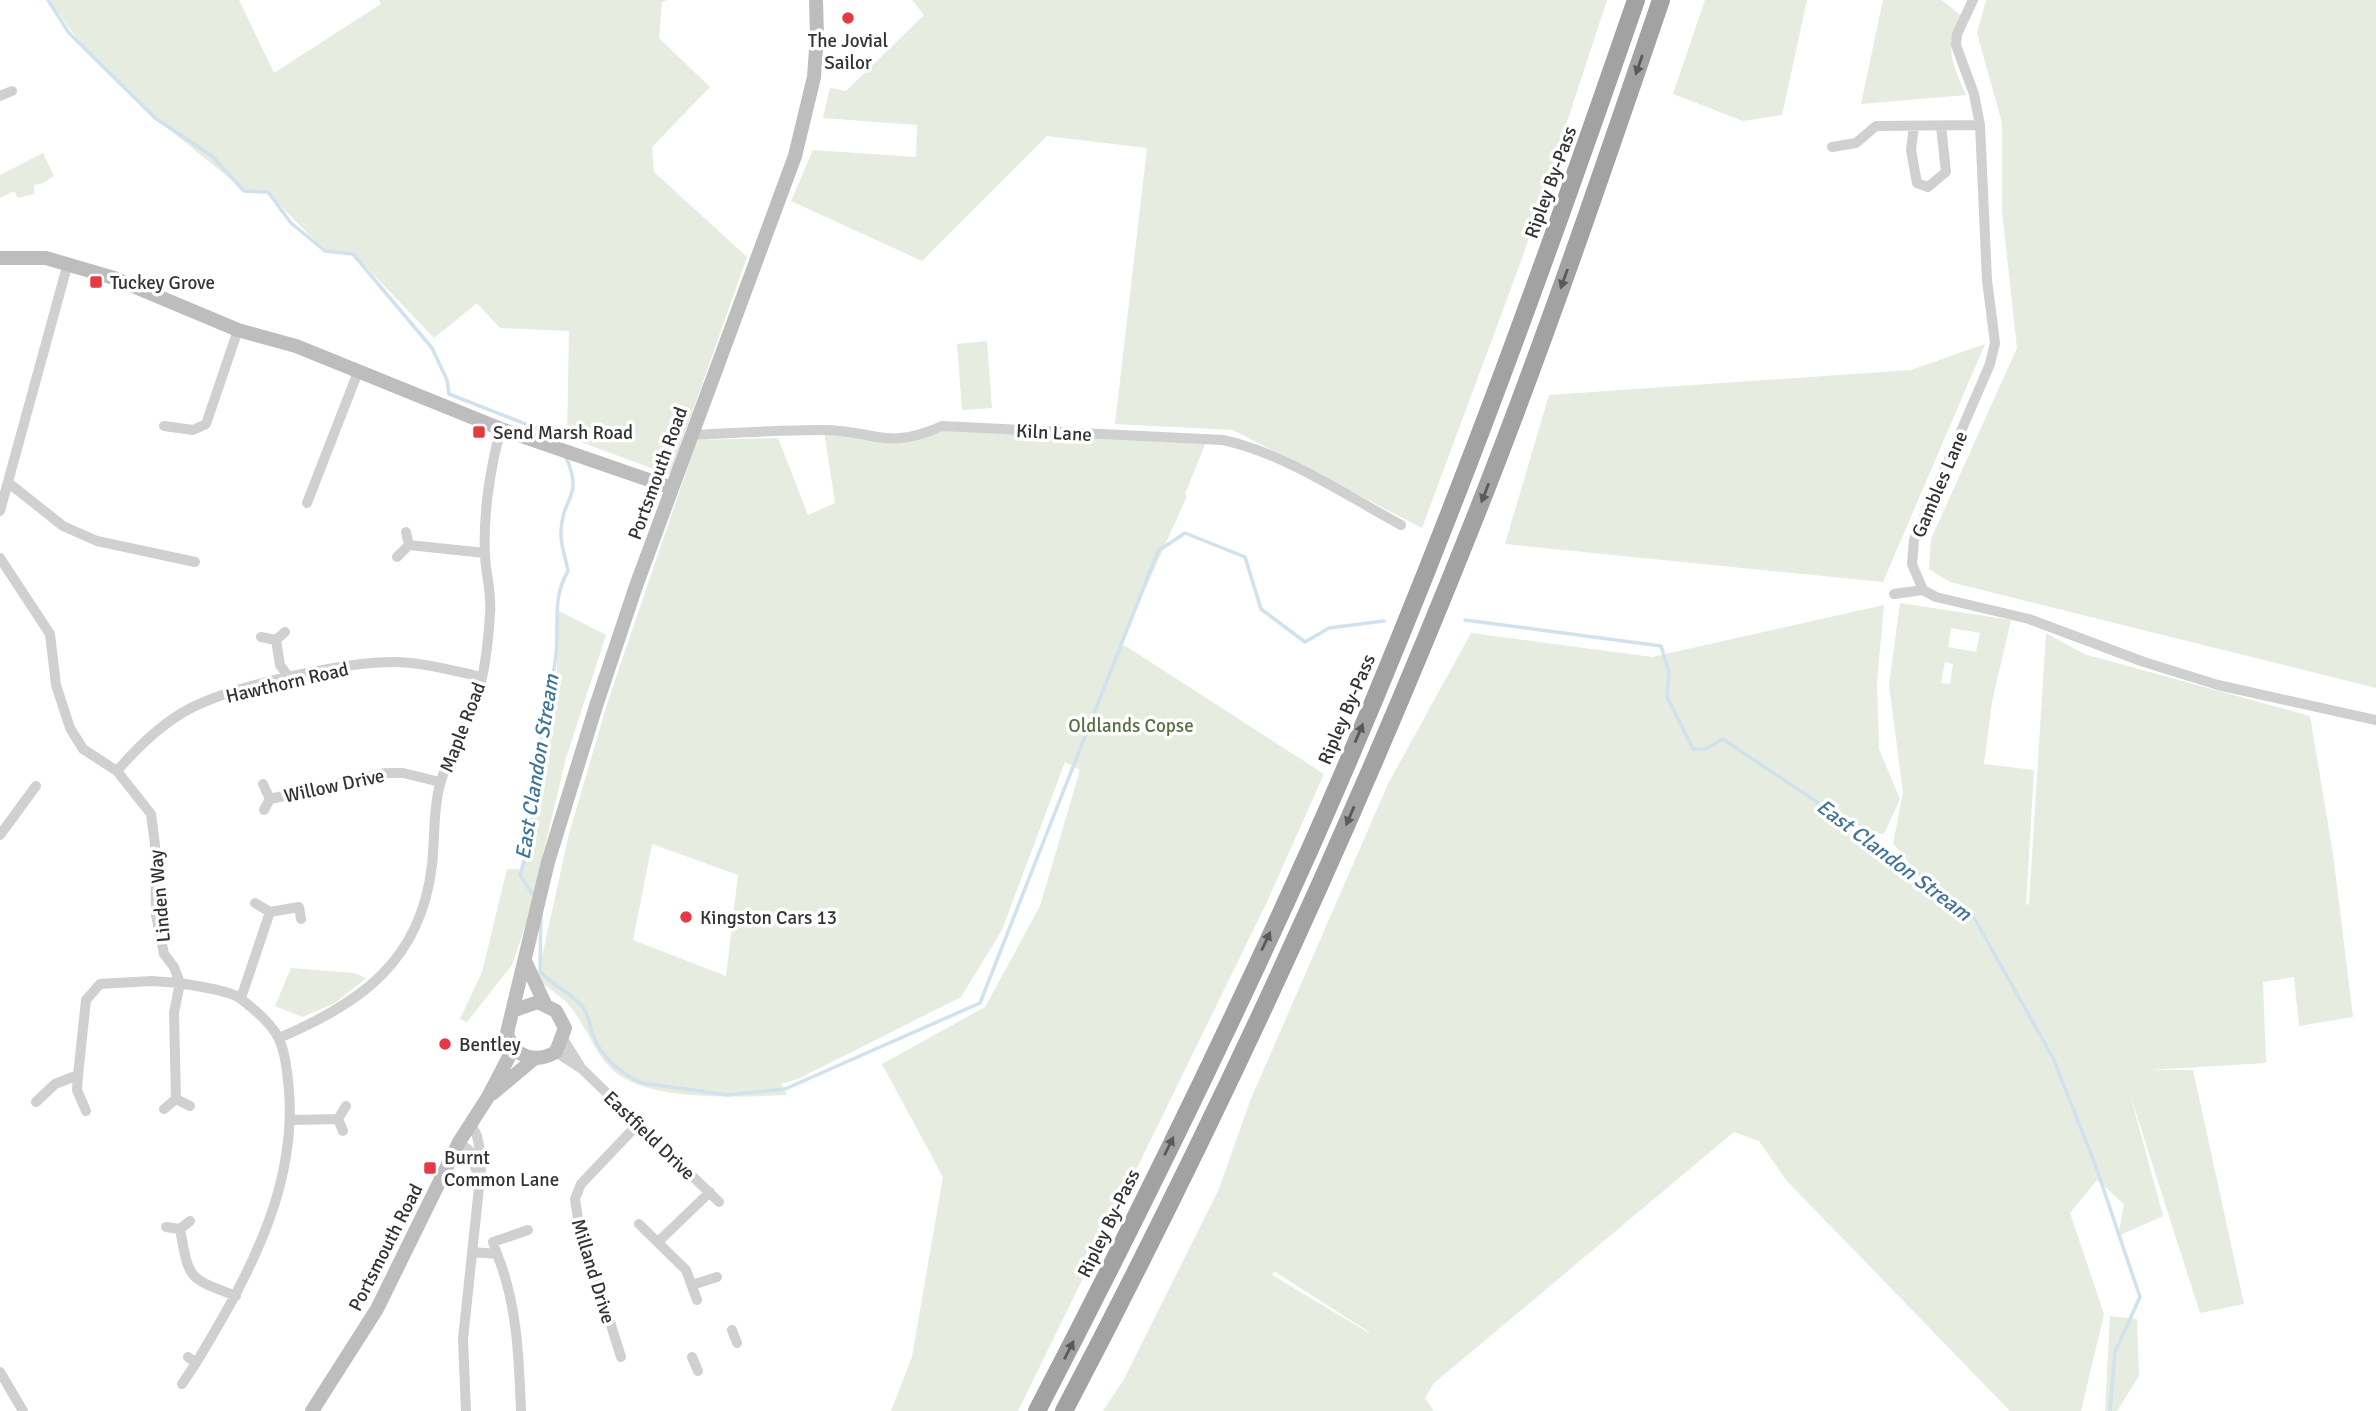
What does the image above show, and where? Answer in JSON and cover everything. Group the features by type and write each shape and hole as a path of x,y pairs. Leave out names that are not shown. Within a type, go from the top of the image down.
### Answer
{"highway":[{"name":"Ripley By-Pass","path":"1037,1411 1093,1304 1310,849 1405,624 1496,395 1636,0"},
{"path":"1065,1411 1117,1311 1247,1042 1334,855 1419,655 1520,401 1661,0"}],"main road":[{"name":"Portsmouth Road","path":"312,1411 377,1309 459,1142 488,1097 513,1047 508,1026 515,1010 535,913 596,706 805,122 816,54 816,0"},
{"path":"0,257 46,258 114,278 238,330 278,340 501,429 672,488"},
{"path":"525,960 545,1004 562,1019 560,1045"},
{"path":"515,1010 529,1004 545,1004"},
{"name":"Portsmouth Road","path":"488,1097 535,1058 560,1045"},
{"path":"513,1047 526,1057 535,1058"}],"street":[{"name":"Gambles Lane","path":"1923,590 1912,564 1914,540 1990,364 1995,343 1987,280 1980,125 1973,94 1956,45 1957,34 1973,0"},
{"path":"0,96 12,91"},
{"path":"1832,146 1856,143 1876,126 1980,125"},
{"path":"1914,126 1911,150 1917,183 1928,187 1946,172 1941,126"},
{"path":"0,522 0,511 68,263"},
{"path":"164,426 193,430 206,424 238,330"},
{"path":"307,503 358,372"},
{"name":"Kiln Lane","path":"691,435 824,430 892,441 942,426 1223,440 1244,445 1301,471 1401,525"},
{"name":"Maple Road","path":"279,1038 351,1002 382,976 406,945 417,924 429,887 440,782 475,704 482,677 491,609 485,553 492,475 501,429"},
{"path":"9,484 63,526 97,541 195,562"},
{"path":"397,558 408,544 406,532"},
{"path":"408,544 485,553"},
{"name":"Linden Way","path":"0,558 50,634 56,685 70,728 83,749 117,771 151,814 155,845 156,915 164,954 174,967 180,983"},
{"path":"1895,594 1923,590 1936,597 2029,619 2144,662 2218,685 2376,720"},
{"path":"276,640 285,632"},
{"path":"261,637 276,640"},
{"path":"276,640 280,665 289,679"},
{"name":"Hawthorn Road","path":"117,771 136,749 167,723 204,702 289,679 351,666 398,662 482,677"},
{"name":"Willow Drive","path":"264,810 270,799 386,773 403,773 440,782"},
{"name":"Willow Drive","path":"263,784 270,799"},
{"path":"0,835 36,786"},
{"path":"255,904 270,912 299,907 301,919"},
{"path":"241,998 270,912"},
{"path":"86,1111 77,1090 86,1000 100,984 151,981 180,983 241,998 279,1038 285,1060 291,1119 289,1146 278,1196 236,1296 192,1360 182,1384"},
{"path":"176,1099 174,1013 180,983"},
{"name":"Eastfield Drive","path":"560,1045 719,1202"},
{"path":"36,1102 55,1084 78,1075"},
{"path":"176,1099 190,1106"},
{"path":"164,1109 176,1099"},
{"path":"338,1119 346,1106"},
{"path":"291,1119 338,1119"},
{"path":"338,1119 342,1131"},
{"path":"466,1411 463,1339 481,1149 470,1122"},
{"name":"Milland Drive","path":"621,1357 578,1219 575,1199 581,1184 638,1124"},
{"path":"459,1142 470,1151 478,1179"},
{"path":"659,1241 710,1192"},
{"path":"166,1227 180,1229 190,1221"},
{"path":"639,1224 686,1270 696,1300"},
{"path":"180,1229 185,1264 196,1278 208,1287 236,1296"},
{"path":"521,1411 515,1316 509,1282 493,1242 528,1230"},
{"path":"472,1252 497,1254"},
{"path":"692,1285 716,1277"},
{"path":"732,1330 737,1343"},
{"path":"692,1357 698,1371"},
{"path":"0,1372 23,1411"}],"green space":[{"path":"49,0 239,0 274,73 381,4 379,0 668,0 662,2 659,38 710,87 652,147 654,172 747,257 670,475 567,437 569,331 500,328 477,303 434,338 354,254 325,251 268,193 244,190 155,118 86,51"},
{"path":"912,0 1607,0 1524,253 1422,528 1233,430 1115,424 1147,148 1047,136 922,261 791,201 813,150 916,157 917,125 823,118 830,88 846,91 924,15"},
{"path":"1705,0 1807,0 1782,115 1743,121 1673,94"},
{"path":"1883,0 1942,0 1963,17 1951,47 1954,65 1966,95 1861,104"},
{"path":"1986,0 2376,0 2376,688 1950,582 1929,569 1931,539 2017,348 2002,211 2002,123 1977,33"},
{"path":"43,153 54,176 34,185 34,194 18,198 14,191 0,198 0,175"},
{"path":"987,341 992,408 962,410 957,344"},
{"path":"1985,344 1883,582 1505,544 1549,395 1911,370"},
{"name":"Oldlands Copse","path":"942,428 1206,442 1185,494 1187,496 1121,643 1324,774 1266,904 1018,1411 891,1411 912,1357 943,1177 882,1064 985,1007 1040,906 1080,770 1065,762 1002,930 961,997 798,1079 781,1084 787,1095 673,1093 631,1082 615,1072 602,1058 578,1018 561,997 537,979 569,834 608,701 697,440 778,438 808,515 835,503 824,431 874,440","holes":["652,844 738,875 726,976 633,940"]},
{"path":"1900,603 2011,620 1992,702 1984,764 2034,770 2026,905 2029,904 2046,633 2084,654 2310,716 2333,854 2353,1017 2299,1026 2294,977 2263,982 2266,1063 2150,1070 2193,1070 2244,1304 2200,1313 2130,1094 2163,1216 2118,1236 2124,1204 2097,1180 2070,1213 2104,1314 2081,1411 2010,1411 1786,1180 1759,1141 1734,1132 1434,1383 1425,1398 1434,1411 1103,1411 1124,1379 1219,1189 1250,1101 1388,784 1471,633 1652,657 1884,605 1877,682 1879,749 1900,799 1884,834 1870,832 1857,839 1953,902 1919,875 1893,843 1903,793 1889,685","holes":["1951,628 1980,633 1976,652 1948,647","1945,662 1953,664 1950,684 1941,683","1274,1271 1369,1333 1272,1275"]},
{"path":"557,610 606,635 566,758 527,921 512,965 467,1022 460,1019 482,972 507,869 520,869 557,670"},
{"path":"291,968 354,973 366,978 335,1003 302,1017 275,1006"},
{"path":"2110,1316 2137,1319 2139,1376 2117,1411 2105,1411"}],"waterway":[{"name":"East Clandon Stream","path":"48,0 69,33 155,118 212,156 244,191 268,192 291,223 325,251 353,254 432,348 447,380 449,394 536,428 553,441"},
{"name":"East Clandon Stream","path":"536,899 520,875 531,826 540,743 555,665 558,601 568,571 561,532 573,481 566,457"},
{"name":"East Clandon Stream","path":"541,913 540,971 584,1008 597,1043 619,1070 642,1083 728,1095 785,1089 980,1003 1158,551 1185,533 1245,557 1261,609 1305,642 1329,628 1384,621"},
{"name":"East Clandon Stream","path":"1465,620 1661,646 1669,672 1667,697 1693,749 1705,749 1723,739 1882,846 1972,914 2053,1058 2095,1164 2140,1297 2115,1352 2110,1411"}],"place":[{"name":"The Jovial Sailor","path":"848,18"},
{"name":"Tuckey Grove","path":"96,282"},
{"name":"Send Marsh Road","path":"479,432"},
{"name":"Kingston Cars 13","path":"686,917"},
{"name":"Bentley","path":"445,1044"},
{"name":"Burnt Common Lane","path":"430,1168"}]}
